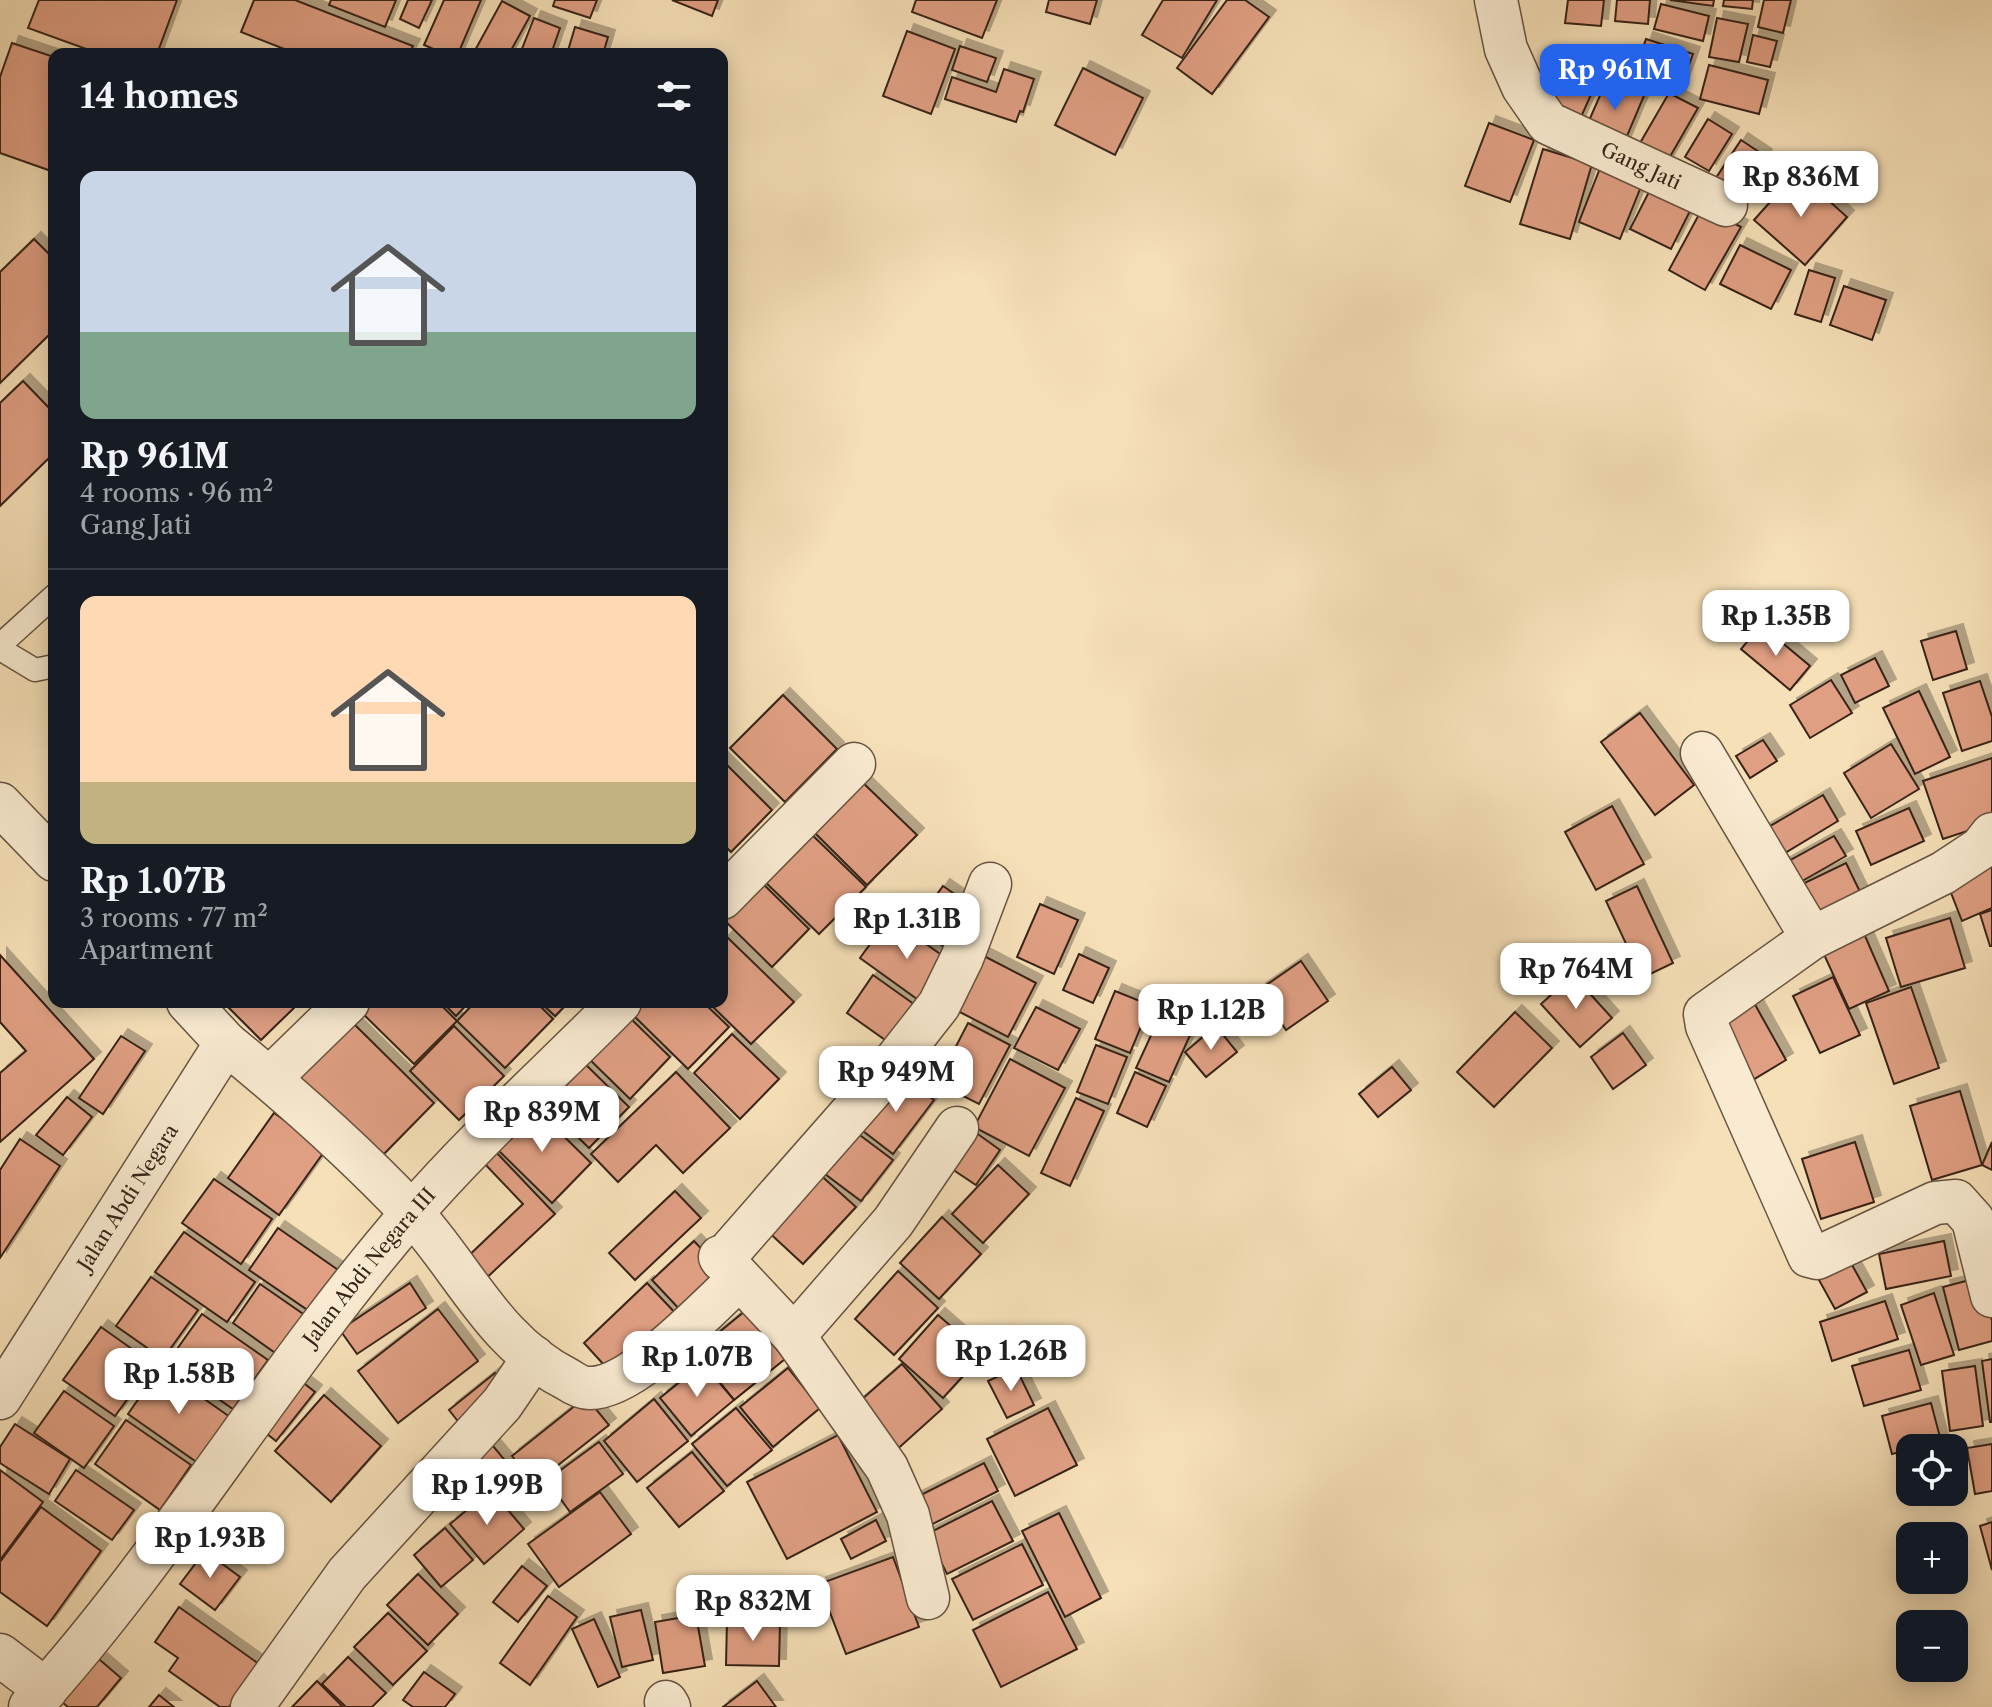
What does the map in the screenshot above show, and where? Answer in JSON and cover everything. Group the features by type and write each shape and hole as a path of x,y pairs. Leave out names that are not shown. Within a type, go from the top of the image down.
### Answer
{"street":[{"name":"Gang Jati","path":"1496,0 1506,49 1523,87 1548,123 1726,205"},
{"path":"1702,753 1812,938"},
{"path":"728,892 854,764"},
{"path":"0,804 48,854"},
{"path":"1992,834 1981,848 1943,873 1812,938 1705,1014 1707,1026 1809,1256 1817,1258 1935,1203 1956,1201 1973,1220 1992,1296"},
{"path":"194,1008 226,1043 270,1078 412,1213 494,1323 550,1371 586,1389 606,1386 635,1369 721,1258 881,1079 939,1005 962,958 990,884"},
{"path":"270,1078 342,1008"},
{"name":"Jalan Abdi Negara III","path":"38,1698 169,1534 291,1366 412,1213 614,1008"},
{"name":"Jalan Abdi Negara","path":"3,1386 226,1043"},
{"path":"794,1336 893,1222 957,1128"},
{"path":"721,1258 794,1336 887,1468 908,1515 928,1598"},
{"path":"252,1707 347,1574 502,1404 534,1357"},
{"path":"0,1655 38,1698"}],"lane":[{"path":"48,602 0,647 35,670 48,667"}],"building":[{"path":"39,0 177,0 159,48 83,48 28,28"},
{"path":"254,0 295,0 413,46 282,48 241,32"},
{"path":"331,0 396,0 385,27 329,5"},
{"path":"408,0 432,0 419,28 400,19"},
{"path":"444,0 481,0 461,48 431,48 424,45"},
{"path":"555,0 597,0 590,18 553,6"},
{"path":"672,0 718,0 712,16"},
{"path":"916,0 997,0 982,38 912,12"},
{"path":"1049,0 1097,0 1090,24 1046,12"},
{"path":"1163,0 1217,0 1182,58 1142,35"},
{"path":"1227,0 1245,0 1269,17 1212,94 1177,68"},
{"path":"1568,0 1604,0 1601,26 1565,23"},
{"path":"1617,0 1650,0 1648,24 1615,21"},
{"path":"1670,0 1714,0 1713,6"},
{"path":"1724,0 1753,0 1752,9 1723,6"},
{"path":"1764,0 1791,0 1783,33 1758,27"},
{"path":"502,1 530,16 512,48 476,48"},
{"path":"1661,4 1709,16 1703,41 1654,29"},
{"path":"534,18 560,28 553,48 522,48"},
{"path":"1717,18 1748,24 1739,62 1709,57"},
{"path":"575,27 608,37 605,48 569,48"},
{"path":"907,31 955,49 931,114 883,96"},
{"path":"1753,35 1777,41 1770,67 1747,62"},
{"path":"1646,39 1693,54 1681,87 1635,71"},
{"path":"12,43 48,55 48,170 0,153 0,77"},
{"path":"960,46 996,58 987,82 952,70"},
{"path":"1568,65 1598,79 1577,126 1546,113"},
{"path":"1709,65 1768,80 1759,114 1700,99"},
{"path":"1083,68 1143,98 1115,155 1055,125"},
{"path":"1004,69 1034,79 1023,112 1020,111 1016,122 945,99 952,77 996,92"},
{"path":"1609,75 1646,91 1622,148 1584,132"},
{"path":"1669,93 1698,108 1664,167 1636,150"},
{"path":"1708,119 1732,134 1709,171 1685,157"},
{"path":"1489,123 1534,140 1510,202 1465,186"},
{"path":"1741,140 1765,156 1732,205 1708,190"},
{"path":"1543,149 1592,164 1570,239 1520,224"},
{"path":"1602,163 1644,179 1620,239 1579,222"},
{"path":"1797,172 1847,217 1805,265 1754,220"},
{"path":"1653,184 1693,205 1671,249 1630,229"},
{"path":"1703,207 1741,227 1705,290 1669,270"},
{"path":"34,239 48,253 48,336 0,383 0,272"},
{"path":"1740,245 1791,270 1771,309 1720,284"},
{"path":"1809,270 1835,278 1821,322 1795,314"},
{"path":"1844,286 1886,300 1872,340 1830,325"},
{"path":"23,381 48,407 48,459 0,506 0,403"},
{"path":"1761,625 1810,666 1790,690 1741,649"},
{"path":"1956,631 1967,669 1933,680 1921,641"},
{"path":"1875,658 1889,686 1855,703 1841,675"},
{"path":"1831,680 1852,713 1810,738 1790,705"},
{"path":"1980,681 1992,717 1992,741 1962,751 1943,693"},
{"path":"1919,691 1950,757 1915,774 1883,708"},
{"path":"783,695 837,749 785,802 730,748"},
{"path":"1640,713 1694,785 1655,815 1601,742"},
{"path":"1763,740 1777,761 1750,778 1736,756"},
{"path":"1891,744 1919,789 1871,818 1844,773"},
{"path":"1992,758 1992,823 1943,839 1923,781"},
{"path":"728,766 772,810 731,852 728,849"},
{"path":"857,777 917,835 867,885 809,827"},
{"path":"1823,795 1838,821 1775,859 1760,832"},
{"path":"1612,806 1644,864 1596,890 1565,832"},
{"path":"1909,808 1924,841 1871,865 1856,831"},
{"path":"806,829 866,887 819,934 759,876"},
{"path":"1834,836 1846,856 1790,888 1778,867"},
{"path":"1992,862 1992,908 1962,921 1946,880"},
{"path":"1846,863 1864,900 1810,926 1792,889"},
{"path":"756,877 809,929 772,967 728,924 728,911"},
{"path":"943,886 973,907 944,947 914,926"},
{"path":"1637,886 1673,963 1642,978 1606,901"},
{"path":"1040,904 1078,920 1054,974 1017,957"},
{"path":"1992,910 1992,946 1990,946 1980,914"},
{"path":"889,918 953,963 924,1004 860,958"},
{"path":"1950,918 1965,968 1901,987 1886,938"},
{"path":"1862,929 1889,991 1849,1009 1821,948"},
{"path":"728,938 794,1002 751,1044 714,1008 728,1008"},
{"path":"1079,954 1109,968 1093,1003 1063,990"},
{"path":"0,955 94,1059 0,1142 0,1073 26,1051 0,1022"},
{"path":"982,955 1036,983 1008,1037 954,1009"},
{"path":"1301,961 1328,1001 1286,1030 1259,990"},
{"path":"873,975 925,1012 898,1049 847,1013"},
{"path":"1573,975 1612,1018 1580,1047 1541,1004"},
{"path":"1833,977 1860,1035 1820,1053 1793,996"},
{"path":"1911,987 1939,1068 1894,1084 1866,1003"},
{"path":"1115,991 1150,1005 1130,1053 1095,1039"},
{"path":"1753,1001 1786,1060 1751,1081 1717,1021"},
{"path":"1036,1007 1080,1029 1058,1070 1014,1048"},
{"path":"229,1008 294,1008 261,1040"},
{"path":"357,1008 444,1008 457,1021 414,1064"},
{"path":"448,1008 463,1008 456,1016"},
{"path":"469,1008 542,1008 553,1019 505,1068 457,1021"},
{"path":"546,1008 563,1008 555,1016"},
{"path":"632,1008 709,1008 729,1027 688,1069 629,1011"},
{"path":"622,1010 670,1057 630,1099 581,1051"},
{"path":"1515,1012 1552,1048 1494,1107 1457,1072"},
{"path":"348,1018 434,1103 379,1159 293,1074"},
{"path":"1159,1018 1191,1033 1169,1082 1136,1068"},
{"path":"968,1023 1010,1045 979,1104 937,1083"},
{"path":"454,1026 504,1076 459,1120 410,1071"},
{"path":"1216,1026 1237,1052 1206,1077 1185,1052"},
{"path":"1623,1033 1646,1065 1613,1089 1591,1057"},
{"path":"732,1034 779,1079 740,1119 694,1073"},
{"path":"121,1036 145,1051 103,1114 79,1098"},
{"path":"1096,1045 1127,1057 1108,1104 1077,1092"},
{"path":"577,1056 629,1107 589,1148 537,1097"},
{"path":"1010,1059 1065,1088 1029,1156 974,1127"},
{"path":"1392,1067 1411,1090 1378,1117 1359,1094"},
{"path":"676,1072 730,1128 683,1173 656,1145 618,1182 591,1154"},
{"path":"1135,1072 1166,1086 1147,1127 1117,1113"},
{"path":"900,1074 934,1100 893,1154 859,1128"},
{"path":"1960,1091 1982,1165 1932,1180 1910,1106"},
{"path":"67,1097 92,1117 63,1155 36,1135"},
{"path":"1076,1098 1104,1111 1070,1186 1041,1173"},
{"path":"532,1105 591,1163 552,1203 493,1145"},
{"path":"274,1113 326,1149 279,1215 228,1178"},
{"path":"968,1127 1000,1150 976,1185 943,1163"},
{"path":"853,1130 893,1160 861,1201 821,1171"},
{"path":"20,1139 60,1166 0,1258 0,1170"},
{"path":"1855,1142 1874,1202 1821,1219 1802,1159"},
{"path":"1992,1142 1992,1170 1982,1165"},
{"path":"494,1150 555,1214 481,1283 462,1262 523,1204 482,1161"},
{"path":"998,1165 1029,1194 983,1243 952,1214"},
{"path":"816,1171 856,1207 803,1264 763,1227"},
{"path":"214,1179 272,1219 241,1264 182,1223"},
{"path":"675,1191 701,1218 635,1280 609,1253"},
{"path":"942,1217 981,1254 939,1299 900,1263"},
{"path":"278,1228 341,1272 312,1313 249,1270"},
{"path":"184,1232 255,1282 227,1322 155,1272"},
{"path":"694,1241 725,1274 683,1313 652,1280"},
{"path":"1944,1241 1951,1276 1886,1289 1879,1254"},
{"path":"1846,1254 1867,1292 1835,1309 1814,1271"},
{"path":"898,1271 938,1308 894,1355 855,1319"},
{"path":"151,1277 198,1310 163,1359 116,1326"},
{"path":"1981,1277 1992,1321 1992,1341 1959,1350 1943,1287"},
{"path":"410,1283 426,1308 357,1354 340,1330"},
{"path":"647,1283 679,1317 615,1377 584,1343"},
{"path":"260,1284 309,1318 281,1357 233,1323"},
{"path":"1934,1293 1954,1355 1921,1365 1901,1305"},
{"path":"1885,1301 1898,1339 1832,1361 1820,1322"},
{"path":"438,1309 478,1361 398,1423 358,1371"},
{"path":"745,1311 785,1359 734,1400 695,1352"},
{"path":"202,1314 268,1360 233,1409 167,1363"},
{"path":"938,1315 983,1354 943,1398 899,1359"},
{"path":"101,1327 153,1364 115,1416 63,1380"},
{"path":"1909,1350 1921,1390 1864,1406 1852,1366"},
{"path":"1992,1359 1992,1422 1990,1422 1982,1361"},
{"path":"703,1363 734,1400 691,1436 660,1398"},
{"path":"902,1364 942,1409 893,1453 853,1407"},
{"path":"1975,1366 1983,1426 1950,1431 1942,1371"},
{"path":"160,1368 230,1417 198,1463 128,1414"},
{"path":"788,1368 820,1408 773,1447 740,1407"},
{"path":"1016,1368 1034,1405 1007,1418 988,1381"},
{"path":"291,1373 315,1392 276,1441 252,1422"},
{"path":"495,1373 507,1389 461,1425 449,1410"},
{"path":"64,1391 114,1426 84,1468 34,1433"},
{"path":"324,1395 381,1446 331,1502 275,1451"},
{"path":"586,1397 609,1425 534,1484 512,1456"},
{"path":"654,1399 688,1441 637,1482 604,1441"},
{"path":"1931,1403 1939,1434 1896,1434 1896,1453 1892,1454 1882,1416"},
{"path":"736,1408 772,1450 727,1486 692,1444"},
{"path":"1048,1408 1077,1465 1015,1496 987,1439"},
{"path":"126,1420 191,1465 160,1510 95,1464"},
{"path":"15,1424 70,1459 49,1494 0,1463 0,1447"},
{"path":"484,1435 512,1469 482,1495 453,1461"},
{"path":"838,1435 877,1512 787,1559 747,1482"},
{"path":"599,1442 623,1474 570,1512 547,1480"},
{"path":"1992,1444 1992,1491 1975,1494 1968,1448"},
{"path":"692,1452 724,1491 679,1527 647,1488"},
{"path":"984,1463 998,1491 921,1530 907,1502"},
{"path":"0,1470 43,1502 0,1560"},
{"path":"76,1470 134,1510 112,1540 55,1501"},
{"path":"491,1490 524,1529 484,1564 450,1524"},
{"path":"600,1492 631,1534 559,1587 528,1544"},
{"path":"992,1501 1013,1541 947,1574 927,1534"},
{"path":"41,1507 101,1551 47,1626 0,1592 0,1562"},
{"path":"1059,1513 1101,1598 1065,1617 1022,1531"},
{"path":"876,1520 886,1541 851,1559 841,1539"},
{"path":"1992,1522 1992,1570 1980,1526"},
{"path":"445,1528 473,1560 441,1587 414,1555"},
{"path":"1022,1544 1043,1585 973,1620 952,1579"},
{"path":"205,1551 240,1577 215,1610 180,1584"},
{"path":"893,1557 919,1627 846,1654 819,1584"},
{"path":"522,1566 547,1586 518,1622 493,1602"},
{"path":"418,1574 458,1614 428,1645 387,1605"},
{"path":"1048,1592 1077,1649 1001,1687 973,1630"},
{"path":"548,1596 577,1617 530,1685 500,1663"},
{"path":"179,1607 259,1664 229,1707 220,1707 169,1671 178,1658 155,1642"},
{"path":"641,1610 653,1660 622,1667 610,1617"},
{"path":"388,1613 427,1651 393,1685 354,1647"},
{"path":"696,1615 705,1666 663,1673 655,1622"},
{"path":"594,1619 620,1677 598,1687 572,1629"},
{"path":"727,1620 780,1621 779,1666 726,1665"},
{"path":"85,1647 121,1678 97,1707 68,1707 47,1690"},
{"path":"348,1657 386,1693 372,1707 346,1707 322,1684"},
{"path":"424,1672 455,1694 445,1707 413,1707 403,1700"},
{"path":"317,1681 343,1707 292,1707"},
{"path":"757,1681 776,1707 723,1707"},
{"path":"159,1695 174,1707 149,1707"}]}
